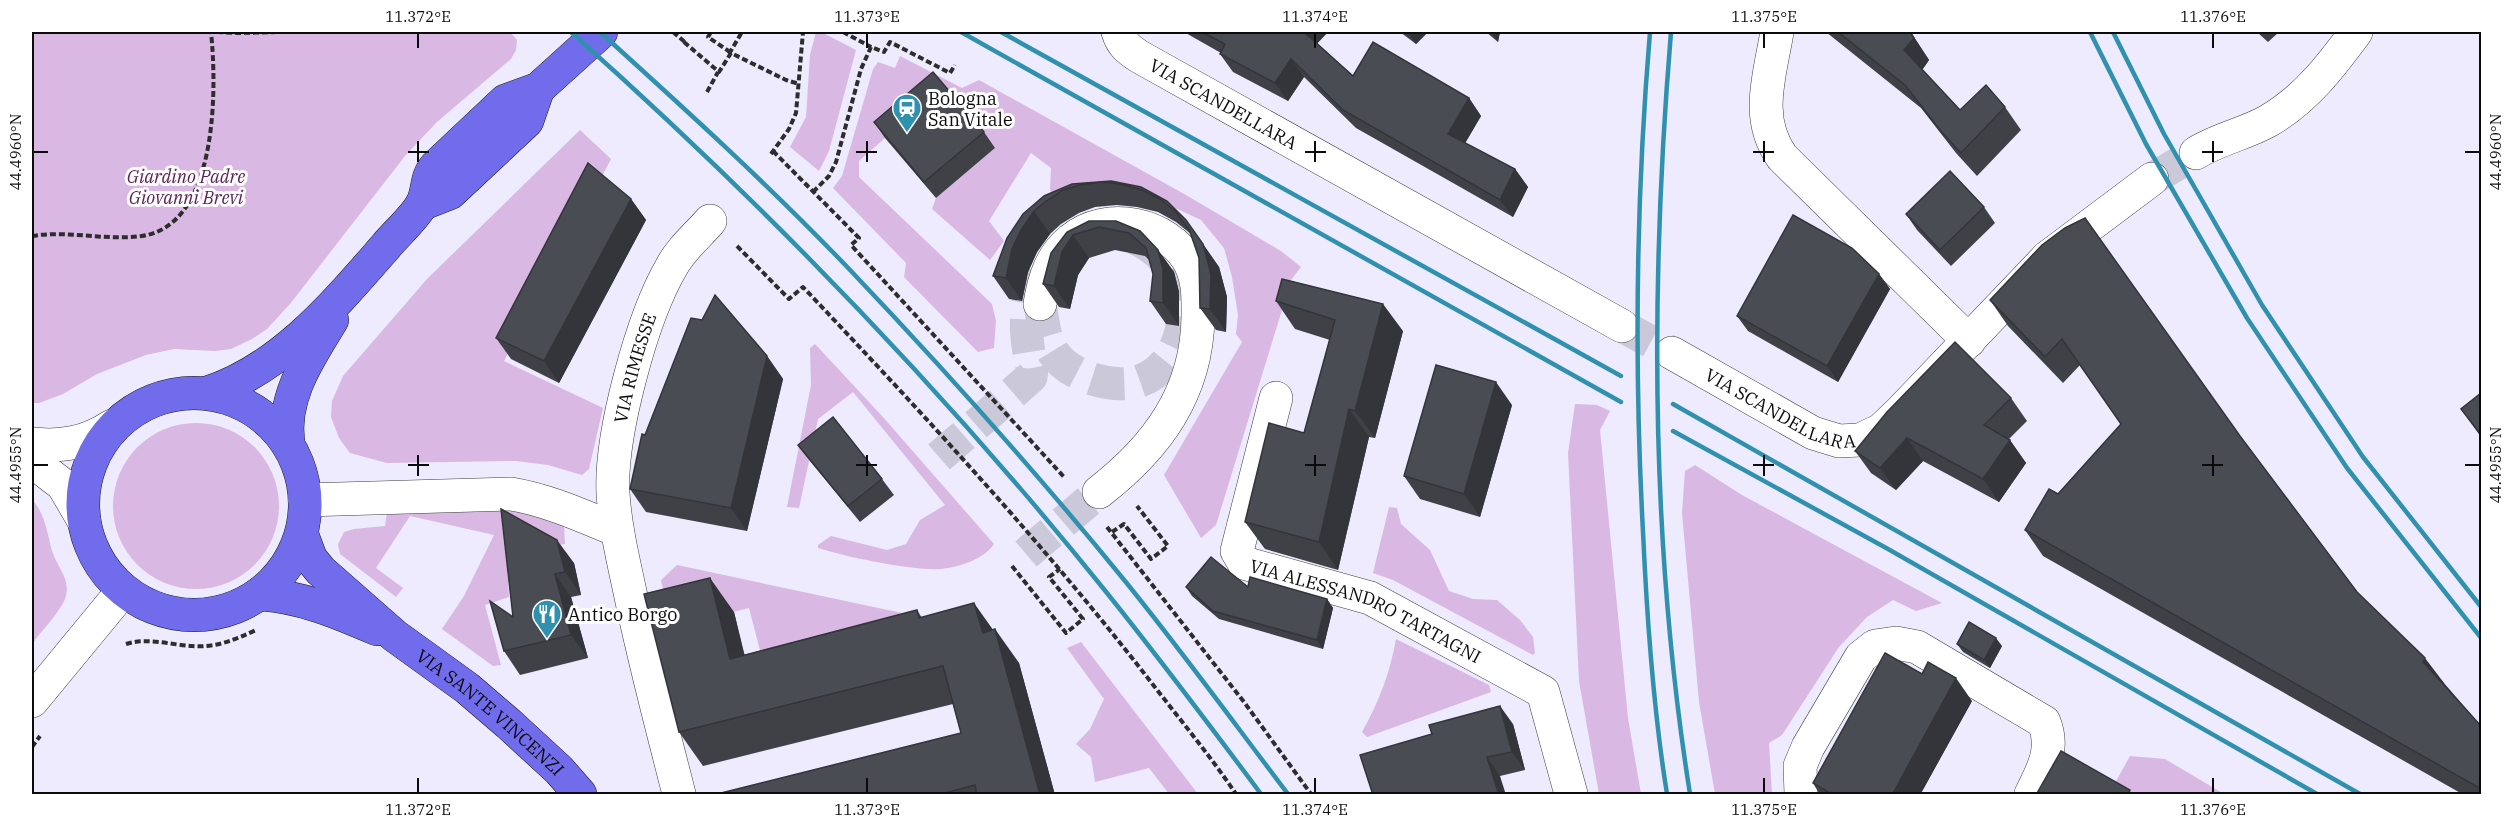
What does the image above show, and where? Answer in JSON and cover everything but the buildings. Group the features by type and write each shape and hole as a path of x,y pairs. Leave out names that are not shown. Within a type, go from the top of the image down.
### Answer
{"main road":[{"path":"207,393 257,372 297,339 352,286 422,204 450,193 527,121 538,89 601,32"},
{"path":"288,442 262,416 240,403 207,393 180,393 158,398 130,411 112,426 99,447 87,481 84,521 101,569 121,593 154,610 188,616 224,613 259,594 276,579 290,560 302,535 305,500 300,472 288,442 286,426 293,390 352,286"},
{"name":"VIA SANTE VINCENZI","path":"302,535 311,559 321,571 395,636 468,688 509,723 560,770 580,795"},
{"name":"VIA SANTE VINCENZI","path":"259,594 279,595 312,604 395,636"}],"street":[{"name":"VIA SCANDELLARA","path":"1118,32 1121,41 1140,57 1622,326"},
{"path":"1777,32 1766,98 1767,126 1773,144 1782,157 1969,340"},
{"path":"2196,153 2268,121 2304,96 2332,65 2356,32"},
{"name":"VIA SCANDELLARA","path":"1672,353 1813,433 1839,441 1860,440 1881,430 2048,256 2152,179"},
{"name":"VIA RIMESSE","path":"679,795 638,629 617,530 613,492 614,470 628,388 654,308 672,266 710,221"},
{"path":"1040,304 1044,280 1054,258 1071,239 1096,226 1122,223 1149,228 1172,242 1189,263 1198,289 1197,335 1190,373 1178,406 1162,429 1130,466 1107,486"},
{"name":"VIA ALESSANDRO TARTAGNI","path":"1276,398 1237,551 1244,563 1370,598 1543,692 1571,795"},
{"path":"32,444 80,443 96,437 112,426"},
{"path":"32,461 63,485 84,521"},
{"path":"305,500 511,494 532,497 617,530"},
{"path":"32,701 121,593"},
{"path":"1801,795 1800,766 1808,747 1861,657 1875,646 1896,643 1917,647 2044,722 2049,734 2049,754 2031,795"}],"path":[{"path":"32,236 44,233 143,236 163,230 182,215 193,197 210,141 214,58 211,32"},
{"path":"217,32 279,32"},
{"path":"673,32 719,72 742,32"},
{"path":"711,32 708,37 730,52"},
{"path":"803,32 799,102 794,120 772,152 859,238"},
{"path":"843,32 884,52 890,42 950,73 955,65"},
{"path":"684,42 719,72 731,53 786,80 800,84"},
{"path":"813,192 829,176 836,162 861,69 871,47"},
{"path":"693,49 719,72 707,92"},
{"path":"738,248 789,299 803,287 917,408 1018,519 1112,631 1236,795"},
{"path":"1107,486 1168,546 1151,559 1124,524 1112,532"},
{"path":"1012,566 1066,633 1083,620 1049,578 1060,569"},
{"path":"122,645 142,641 194,646 223,645 260,628"},
{"path":"32,747 42,734"}],"green space":[{"name":"Giardino Padre Giovanni Brevi","path":"32,32 510,32 517,40 516,50 511,59 437,122 405,156 290,304 267,329 231,349 215,351 174,349 146,355 97,374 63,394 39,403 32,403"},
{"path":"816,32 821,32 856,50 829,151 819,171 790,147 806,117 810,55"},
{"path":"900,56 962,88 979,80 1186,195 1281,251 1301,267 1278,297 1282,310 1216,525 1201,538 1164,475 1242,342 1236,334 1238,315 1232,277 1224,248 1201,220 1173,207 1136,198 1056,206 1050,189 1051,168 1031,153 989,221 1004,241 990,260 932,209 936,198 995,148 885,138 859,161 859,177 992,304 996,321 994,348 978,352 904,277 906,263 833,188 842,176 873,69 878,62 895,68"},
{"path":"580,130 611,159 504,361 603,408 589,469 582,475 548,465 516,461 387,463 350,453 339,438 331,417 332,401 343,376 427,279"},
{"path":"815,344 882,416 994,544 984,554 956,566 929,569 880,563 818,548 818,545 831,536 887,550 906,544 920,520 945,505 853,392 818,419 799,508 787,507 811,385 810,348"},
{"path":"1575,404 1597,405 1610,411 1600,430 1628,718 1641,794 1599,794 1579,681 1568,453"},
{"path":"196,423 228,429 255,447 273,474 279,506 273,538 255,565 228,583 196,589 164,583 137,565 119,538 113,506 119,474 137,447 164,429"},
{"path":"1695,465 1742,495 1942,603 1916,611 1893,600 1867,617 1839,647 1782,735 1769,743 1772,794 1715,794 1699,702 1682,513 1685,471"},
{"path":"32,499 43,517 52,551 67,586 67,592 58,611 32,644"},
{"path":"1389,507 1397,508 1401,524 1430,550 1449,591 1473,599 1497,600 1520,620 1533,637 1535,653 1533,655 1393,580 1373,573"},
{"path":"512,509 564,524 565,544 546,547 505,533 509,597 485,605 501,665 493,666 442,629 464,596 494,535 410,516 376,568 403,588 396,597 340,554 338,544 344,532 385,526 387,512"},
{"path":"677,565 916,616 763,662 749,608 671,628 661,580"},
{"path":"1396,639 1489,685 1491,692 1367,737 1362,732 1383,687"},
{"path":"1081,642 1198,794 1169,794 1149,768 1095,782 1091,757 1076,744 1090,729 1104,699 1067,648"},
{"path":"2130,756 2165,759 2224,794 2113,794 2110,792"}],"tunnel":[{"path":"2152,179 2196,153"},
{"path":"1040,304 1050,347 1060,361 1069,368 1092,379 1117,384 1140,381 1153,374 1164,365 1178,340 1182,326 1182,298 1176,276 1166,262 1148,245 1132,237"},
{"path":"939,457 1031,377 1026,318 1030,294 1039,268"},
{"path":"1622,326 1672,353"},
{"path":"1026,554 1099,492"}],"railway":[{"path":"571,32 643,97 783,232 917,372 982,444 1107,593 1261,794"},
{"path":"600,32 790,209 957,385 1059,501 1125,581 1288,794"},
{"path":"961,32 1621,402"},
{"path":"1001,32 1621,376"},
{"path":"1650,32 1639,219 1638,407 1649,631 1654,697 1667,794"},
{"path":"1671,32 1659,222 1658,414 1667,605 1690,794"},
{"path":"2090,32 2146,144 2247,318 2347,468 2482,639"},
{"path":"2113,32 2164,134 2262,305 2363,457 2482,608"},
{"path":"1673,404 2360,794"},
{"path":"1673,431 1888,549 2317,794"}],"place":[{"name":"Bologna San Vitale","path":"907,134"},
{"name":"Antico Borgo","path":"547,640"}]}
